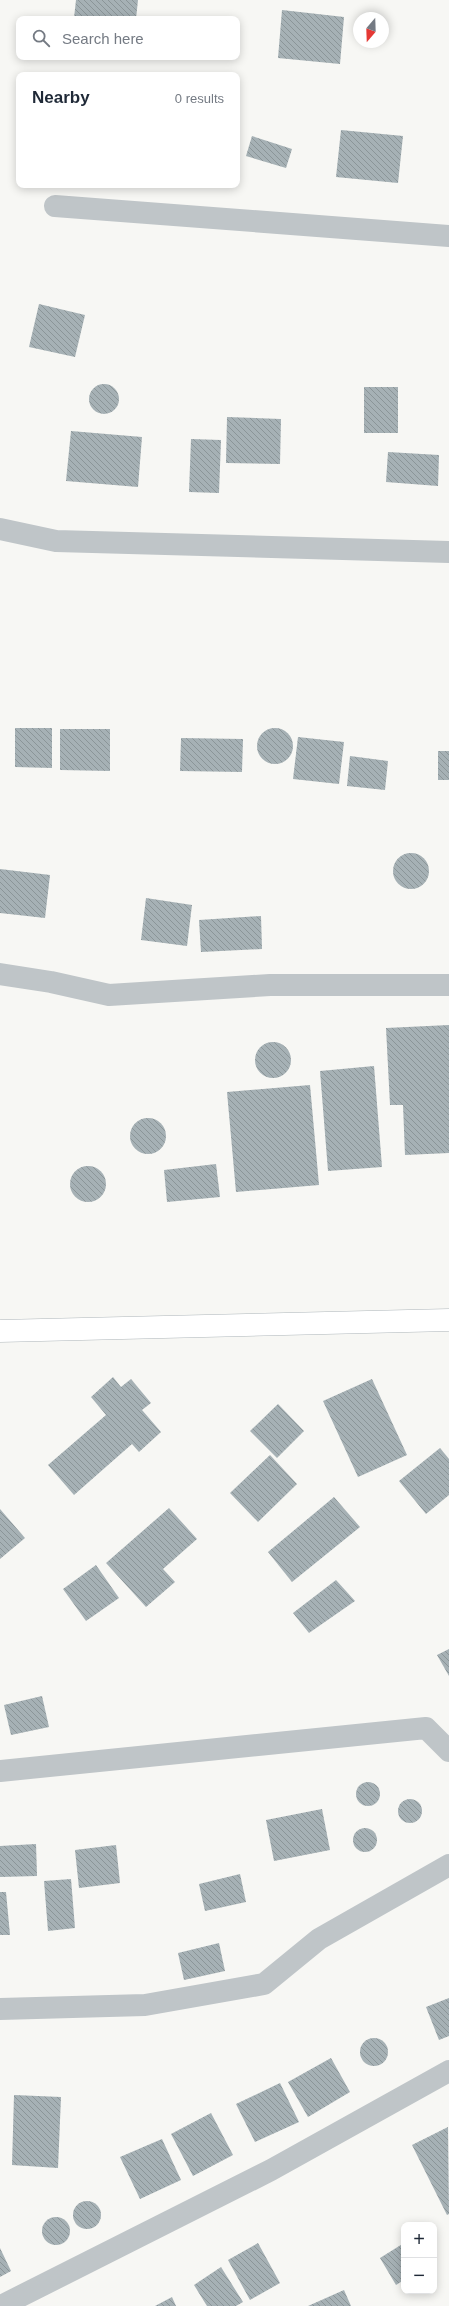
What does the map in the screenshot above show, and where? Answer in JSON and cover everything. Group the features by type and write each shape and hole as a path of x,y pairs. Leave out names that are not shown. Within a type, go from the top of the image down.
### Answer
{"main road":[{"path":"0,1331 449,1320"}],"street":[{"path":"55,206 449,236"},
{"path":"0,529 56,541 449,552"},
{"path":"0,974 51,982 109,995 270,985 449,985"},
{"path":"0,1771 426,1728 449,1751"},
{"path":"0,2009 144,2005 264,1984 319,1939 449,1865"},
{"path":"1,2306 271,2170 449,2071"}],"building":[{"path":"76,0 138,0 136,16 74,16"},
{"path":"282,10 344,17 340,64 278,58"},
{"path":"341,130 403,136 398,183 336,177"},
{"path":"252,136 292,149 286,168 246,156"},
{"path":"39,304 85,315 75,357 29,347"},
{"path":"104,384 115,388 119,399 115,410 104,414 93,410 89,399 93,388"},
{"path":"364,387 398,387 398,433 364,433"},
{"path":"227,417 281,419 280,464 226,463"},
{"path":"71,431 142,437 138,487 66,481"},
{"path":"191,439 221,440 219,493 189,492"},
{"path":"388,452 439,455 438,486 386,482"},
{"path":"15,728 52,728 52,768 15,767"},
{"path":"279,728 288,733 292,739 292,753 288,759 279,764 271,764 262,759 258,753 257,742 262,733 268,729"},
{"path":"60,729 110,729 110,771 60,770"},
{"path":"298,737 344,742 339,784 293,779"},
{"path":"181,738 243,739 242,772 180,771"},
{"path":"438,751 449,751 449,780 438,780"},
{"path":"350,756 388,761 385,790 347,786"},
{"path":"415,853 424,858 428,864 428,878 424,884 415,889 407,889 398,884 394,878 393,867 398,858 404,854"},
{"path":"0,869 50,875 45,918 0,913"},
{"path":"146,898 192,905 187,946 141,940"},
{"path":"261,916 262,949 201,952 199,920"},
{"path":"449,1025 449,1153 405,1155 403,1105 390,1105 386,1028"},
{"path":"277,1042 286,1047 290,1053 290,1067 286,1073 277,1078 269,1078 260,1073 256,1067 255,1056 260,1047 266,1043"},
{"path":"374,1066 382,1167 328,1171 320,1071"},
{"path":"310,1085 319,1185 236,1192 227,1092"},
{"path":"152,1118 161,1123 165,1129 165,1143 161,1149 152,1154 144,1154 135,1149 131,1143 130,1132 135,1123 141,1119"},
{"path":"216,1164 220,1197 167,1202 164,1170"},
{"path":"92,1166 101,1171 105,1177 105,1191 101,1197 92,1202 84,1202 75,1197 71,1191 70,1180 75,1171 81,1167"},
{"path":"113,1377 121,1387 131,1379 151,1403 142,1410 161,1432 139,1452 132,1444 74,1495 48,1465 106,1415 91,1397"},
{"path":"372,1379 407,1455 358,1477 323,1401"},
{"path":"278,1404 304,1431 277,1458 250,1431"},
{"path":"440,1448 449,1459 449,1495 426,1514 399,1481"},
{"path":"270,1455 297,1484 258,1522 230,1493"},
{"path":"334,1497 360,1527 292,1582 268,1552"},
{"path":"169,1508 197,1539 163,1569 175,1582 146,1607 106,1563"},
{"path":"0,1509 25,1538 0,1559"},
{"path":"96,1565 119,1598 86,1621 63,1589"},
{"path":"336,1580 355,1601 309,1633 293,1613"},
{"path":"449,1649 449,1676 437,1655"},
{"path":"42,1696 49,1727 11,1735 4,1705"},
{"path":"368,1782 377,1785 380,1794 377,1803 368,1806 359,1803 356,1794 359,1785"},
{"path":"410,1799 419,1802 422,1811 419,1820 410,1823 401,1820 398,1811 401,1802"},
{"path":"322,1809 330,1850 274,1861 266,1820"},
{"path":"365,1828 374,1831 377,1840 374,1849 365,1852 356,1849 353,1840 356,1831"},
{"path":"36,1844 37,1876 0,1877 0,1846"},
{"path":"116,1845 120,1883 79,1888 75,1850"},
{"path":"240,1874 246,1902 205,1911 199,1884"},
{"path":"71,1879 75,1928 48,1931 44,1881"},
{"path":"0,1892 6,1892 10,1935 0,1935"},
{"path":"219,1943 225,1971 184,1980 178,1953"},
{"path":"449,1998 449,2036 439,2040 426,2007"},
{"path":"374,2038 384,2042 388,2052 384,2062 374,2066 364,2062 360,2052 364,2042"},
{"path":"331,2058 350,2092 308,2117 288,2082"},
{"path":"280,2083 299,2122 255,2142 236,2104"},
{"path":"14,2095 61,2097 58,2168 12,2165"},
{"path":"211,2113 233,2155 193,2176 171,2134"},
{"path":"448,2127 449,2214 447,2215 412,2145"},
{"path":"162,2139 181,2180 140,2199 120,2157"},
{"path":"87,2201 97,2205 101,2215 97,2225 87,2229 77,2225 73,2215 77,2205"},
{"path":"56,2217 66,2221 70,2231 66,2241 56,2245 46,2241 42,2231 46,2221"},
{"path":"258,2243 280,2283 250,2300 228,2260"},
{"path":"401,2245 401,2282 396,2285 380,2258"},
{"path":"0,2248 11,2271 0,2277"},
{"path":"221,2267 243,2302 236,2306 207,2306 194,2285"},
{"path":"344,2290 351,2306 308,2306"},
{"path":"172,2297 176,2306 155,2306"}]}
